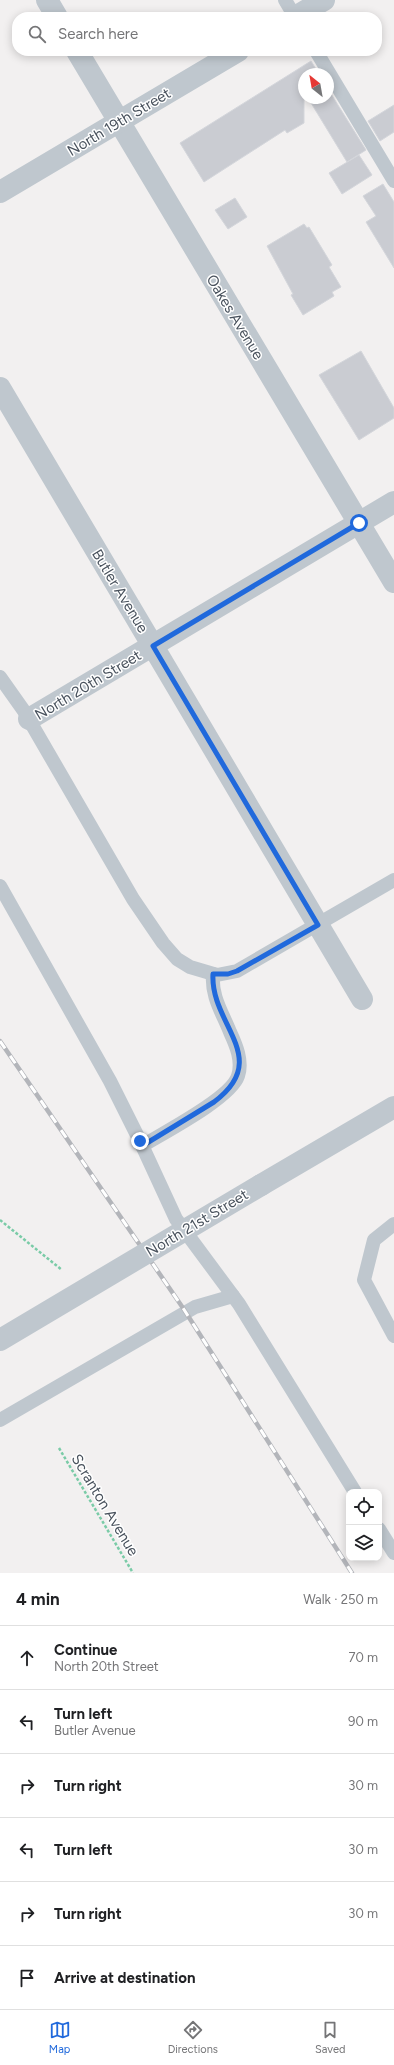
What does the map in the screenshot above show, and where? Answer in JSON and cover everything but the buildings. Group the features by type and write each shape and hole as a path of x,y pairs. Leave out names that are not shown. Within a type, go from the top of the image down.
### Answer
{"street":[{"path":"46,0 54,12"},
{"path":"304,12 324,0"},
{"name":"Oakes Avenue","path":"80,56 394,582"},
{"name":"North 19th Street","path":"0,192 230,56"},
{"name":"Butler Avenue","path":"0,388 362,999"},
{"name":"North 20th Street","path":"29,720 394,502"},
{"name":"North 21st Street","path":"0,1340 394,1107"}],"lane":[{"path":"285,0 292,12"},
{"path":"319,56 394,181"},
{"path":"0,677 29,720 133,899 163,943 177,959 190,967 213,974 228,974 237,971 394,880"},
{"path":"0,886 110,1081 176,1219 233,1296 353,1489"},
{"path":"142,1146 225,1094 238,1075 239,1059 237,1048 213,991 213,974"},
{"path":"394,1224 374,1240 364,1280 394,1336"},
{"path":"0,1420 195,1307 233,1296"},
{"path":"382,1534 394,1553"}],"path":[{"path":"0,1220 62,1270"},
{"name":"Scranton Avenue","path":"59,1448 133,1573"}],"railway":[{"path":"0,1041 183,1308 352,1573"}],"route":[{"path":"140,1141 142,1146 214,1102 225,1094 236,1081 239,1066 237,1048 213,991 213,974 228,974 237,971 318,925 153,646 359,523"}]}
